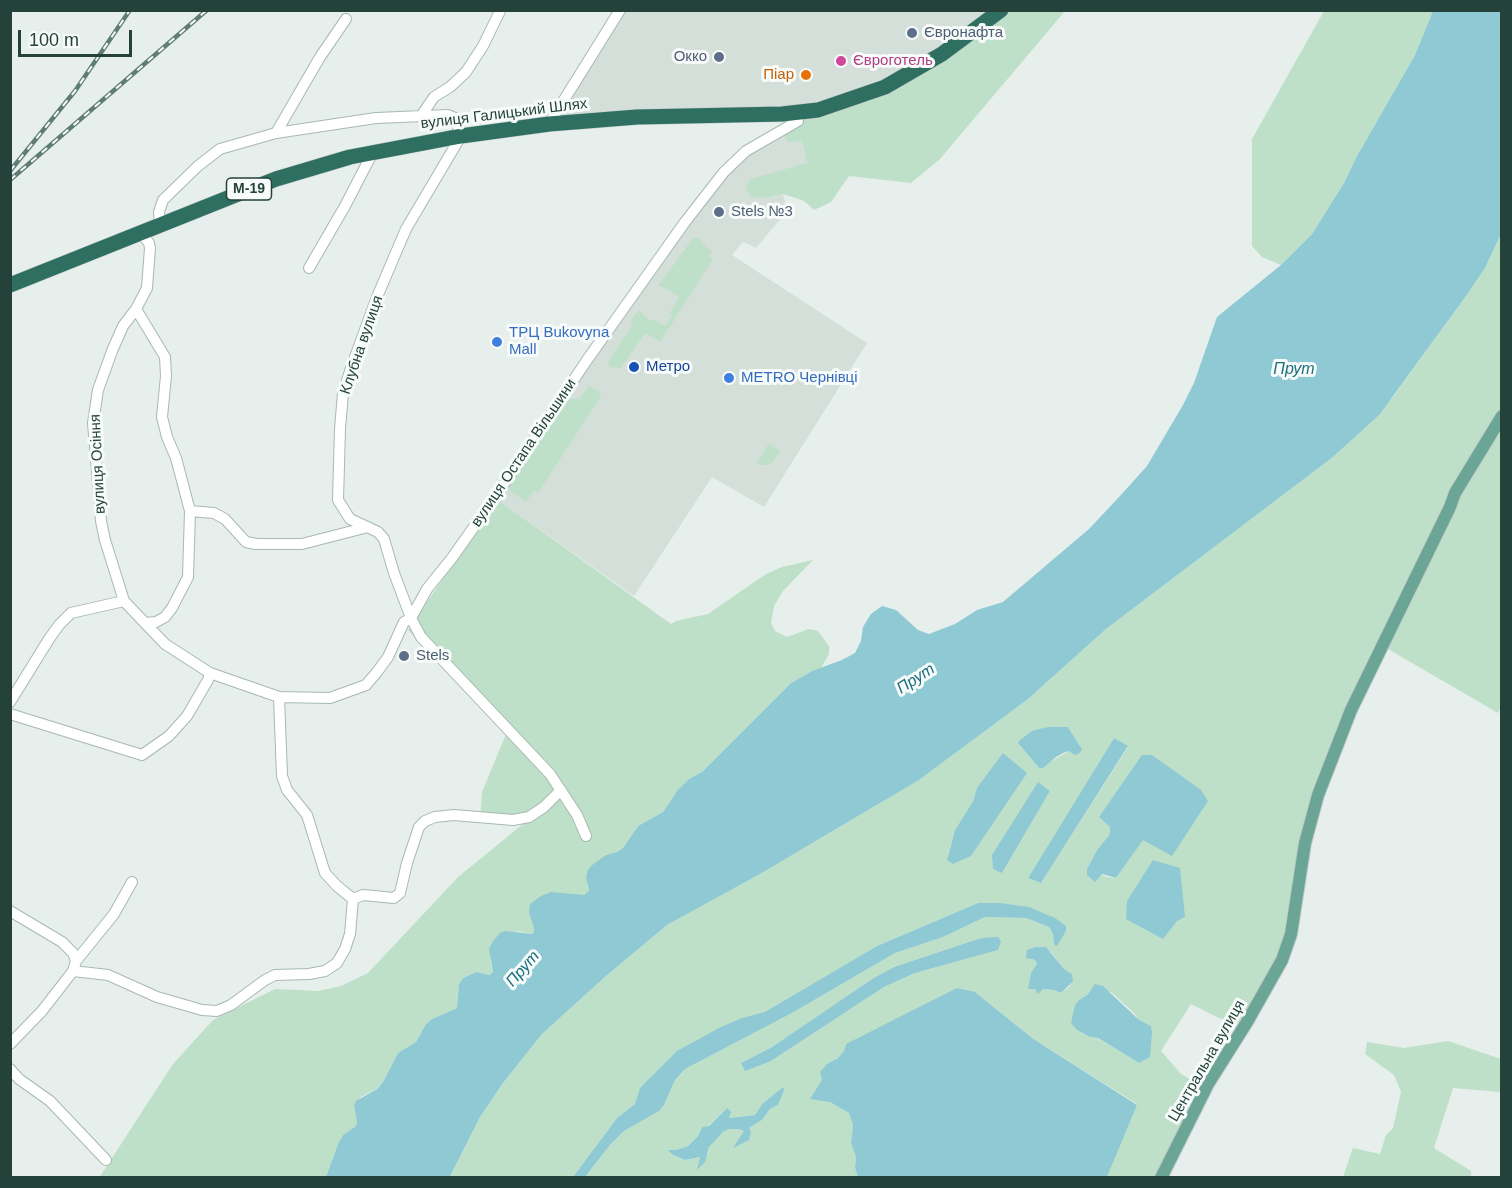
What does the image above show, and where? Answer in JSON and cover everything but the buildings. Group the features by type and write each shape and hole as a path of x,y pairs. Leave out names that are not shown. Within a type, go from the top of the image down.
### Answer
{"highway":[{"name":"вулиця Галицький Шлях","path":"10,285 276,179 373,152 461,136 549,124 638,117 782,114 819,110 885,87 942,54 1000,10"}],"main road":[{"name":"Центральна вулиця","path":"1161,1178 1208,1084 1282,960 1291,934 1305,843 1318,795 1351,710 1455,493 1502,416"}],"street":[{"path":"549,124 620,10"},
{"path":"421,116 434,97 450,87 466,72 483,46 500,11"},
{"path":"276,133 320,57 346,19"},
{"name":"вулиця Остапа Вільшини","path":"124,601 165,644 210,673 279,697 330,698 366,685 388,657 404,622 411,618 427,589 502,487 587,360 685,222 724,172 746,150 798,121 798,112"},
{"path":"160,224 159,212 163,200 198,166 220,150 276,133 376,118 448,115 455,118 461,136"},
{"name":"Клубна вулиця","path":"461,136 406,229 362,336 344,393 339,429 338,500 350,519 378,532 384,539 394,573 411,618 421,637 550,774 577,815 586,836"},
{"path":"309,268 373,152"},
{"name":"вулиця Осіння","path":"124,601 101,521 93,423 98,390 112,351 123,326 136,309 147,288 150,255 148,243 140,232"},
{"path":"136,309 165,357 166,376 162,417 190,511 188,577 165,617 156,622 146,623"},
{"path":"190,511 214,513 225,519 246,542 256,544 302,544 368,527"},
{"path":"10,702 49,639 71,613 124,601"},
{"path":"10,714 142,755 169,736 187,716 210,673"},
{"path":"279,697 282,776 287,790 307,815 325,873 353,900"},
{"path":"353,900 363,895 394,897 400,893 419,827 425,821 435,817 454,815 513,820 529,817 544,807 561,790"},
{"path":"10,1044 42,1011 114,914 132,882"},
{"path":"75,966 108,975 165,1000 202,1010 217,1011 231,1005 275,975 325,971 337,963 350,934 353,900"},
{"path":"10,911 62,942 73,953 75,966"},
{"path":"10,1069 50,1101 106,1160"}],"shaded area":[{"path":"619,11 1005,11 921,70 819,110 546,127"},
{"path":"782,131 802,140 807,163 765,198 783,194 787,211 756,248 743,242 732,255 867,343 764,507 712,477 634,596 497,499 593,355 724,173"}],"green space":[{"path":"1005,11 1065,11 940,159 911,183 849,176 831,202 814,210 804,201 783,194 765,198 751,197 746,188 750,179 807,163 802,141 788,142 782,131 819,110 888,89"},
{"path":"1324,11 1433,11 1415,55 1344,183 1312,234 1281,265 1262,257 1252,246 1252,139"},
{"path":"1501,234 1501,706 1498,713 1388,649 1341,748 1305,850 1299,921 1288,958 1249,1026 1219,1018 1191,1004 1161,1051 1181,1074 1210,1090 1164,1177 1107,1177 1137,1104 1032,1038 975,992 846,1044 838,1058 827,1064 830,1102 849,1113 853,1125 851,1143 856,1157 855,1168 858,1177 585,1177 624,1131 664,1105 675,1080 685,1069 792,1013 895,953 943,937 985,917 1026,918 1049,927 1053,934 1054,945 1066,931 1000,903 978,903 877,946 765,1013 742,1018 640,1088 635,1104 617,1118 573,1177 450,1178 480,1117 503,1083 542,1034 606,976 667,925 760,874 919,780 1028,699 1106,629 1333,457 1393,397 1485,268","holes":["1048,727 1068,727 1080,745 1039,768 1018,743","1114,738 1128,747 1041,883 1028,878","1038,783 1050,791 1002,873","977,788 971,856 948,855 955,830 973,801","1207,801 1143,839 1116,878 1087,869 1097,850 1110,834 1110,827","981,938 997,950 915,973 884,987 771,1061 741,1063 772,1047 872,979 894,967","1050,951 1064,969 1072,974 1070,986 1061,993 1043,989 1038,993 1035,989 1037,964 1035,960 1031,960","1090,990 1111,992 1134,1013 1151,1042 1149,1057 1139,1063 1097,1038 1077,1030 1075,1005","783,1087 778,1105 770,1109 762,1120 749,1128 734,1147 745,1131 727,1129 713,1140 698,1169 700,1157 685,1160 673,1155 670,1150 688,1146 698,1136 702,1127 708,1126 727,1108 729,1118 755,1115 762,1104"]},
{"path":"693,238 698,238 712,252 709,256 713,259 660,342 645,333 621,368 610,367 608,362 639,310 649,320 655,320 665,326 679,297 666,288 658,286"},
{"path":"589,386 598,390 601,396 538,493 534,490 526,502 508,489 566,399 579,399"},
{"path":"769,443 780,451 773,462 760,465 757,463"},
{"path":"497,499 671,624 708,614 766,574 782,567 813,560 783,591 774,606 771,623 775,631 787,637 809,629 818,631 829,646 829,654 821,668 791,683 702,772 689,779 663,812 638,826 623,848 606,855 587,886 589,891 584,895 529,913 534,928 533,934 516,931 490,959 493,972 491,975 476,972 463,978 459,984 457,1008 426,1024 416,1042 398,1053 383,1082 376,1089 361,1097 354,1106 356,1126 343,1135 326,1177 99,1178 173,1064 213,1020 275,989 318,991 341,986 368,973 458,877 523,824 480,820 482,792 506,734 485,709 408,630"},
{"path":"1448,1041 1501,1059 1501,1092 1453,1088 1434,1148 1471,1171 1471,1177 1343,1177 1353,1148 1380,1154 1386,1135 1393,1128 1401,1092 1394,1075 1365,1054 1367,1042 1404,1048"}],"water":[{"name":"Прут","path":"1433,11 1501,11 1501,234 1485,268 1380,414 1333,457 1106,629 1028,699 919,780 760,874 667,925 542,1034 503,1083 480,1117 450,1177 326,1177 343,1135 356,1126 354,1106 356,1101 377,1089 398,1053 416,1042 426,1024 457,1008 459,984 463,978 476,972 490,975 493,972 489,949 500,933 505,931 533,934 534,928 529,913 530,904 541,896 551,892 584,895 589,891 586,877 591,866 606,855 623,848 638,826 663,812 677,791 689,779 702,772 791,683 812,671 855,653 861,641 863,627 871,614 882,606 896,610 918,630 929,634 955,624 977,610 1003,602 1089,529 1147,466 1194,383 1217,317 1281,265 1312,234 1344,183 1415,55"},
{"path":"1048,727 1068,727 1082,749 1075,755 1069,751 1063,753 1043,768 1039,768 1018,743 1032,731"},
{"path":"1114,738 1128,746 1041,883 1028,878"},
{"path":"1003,753 1027,773 971,856 953,864 947,860 955,830 973,801 977,788"},
{"path":"1142,755 1152,755 1201,790 1208,801 1172,856 1143,840 1116,878 1102,874 1095,882 1087,875 1087,869 1097,850 1110,834 1110,827 1099,817"},
{"path":"1038,782 1050,791 1002,873 993,869 992,855"},
{"path":"1153,860 1180,868 1185,917 1177,921 1163,939 1126,919 1127,901"},
{"path":"978,903 1029,907 1055,918 1066,926 1066,931 1057,946 1054,945 1053,934 1049,927 1026,918 985,917 943,937 895,953 792,1013 685,1069 675,1080 659,1111 624,1131 585,1177 573,1177 617,1118 635,1104 640,1088 677,1051 721,1027 765,1012 877,946"},
{"path":"998,937 1001,941 998,950 915,973 884,987 771,1061 745,1071 741,1063 772,1047 872,979 894,967 981,938"},
{"path":"1046,947 1064,969 1072,974 1073,981 1061,993 1043,989 1038,994 1035,989 1028,989 1031,973 1037,964 1035,960 1026,958 1027,950"},
{"path":"1095,984 1103,986 1139,1020 1151,1026 1150,1057 1139,1063 1098,1038 1090,1037 1077,1030 1071,1023 1075,1005"},
{"path":"957,988 975,992 1032,1038 1137,1105 1107,1177 858,1177 855,1168 856,1157 851,1143 853,1125 849,1113 830,1102 810,1099 822,1080 820,1072 827,1064 838,1058 846,1044"},
{"path":"783,1087 778,1105 770,1109 762,1120 749,1128 751,1132 749,1140 733,1148 744,1131 728,1129 709,1147 705,1162 697,1170 700,1157 685,1160 668,1150 688,1146 698,1136 702,1127 709,1126 727,1108 731,1112 729,1118 755,1115 762,1104"}],"railway":[{"path":"10,171 75,91 130,10"},
{"path":"10,180 207,10"}],"place":[{"name":"Євронафта","path":"912,33"},
{"name":"Окко","path":"719,57"},
{"name":"Євроготель","path":"841,61"},
{"name":"Піар","path":"806,75"},
{"name":"Stels №3","path":"719,212"},
{"name":"ТРЦ Bukovyna Mall","path":"497,342"},
{"name":"Метро","path":"634,367"},
{"name":"METRO Чернівці","path":"729,378"},
{"name":"Stels","path":"404,656"}]}
